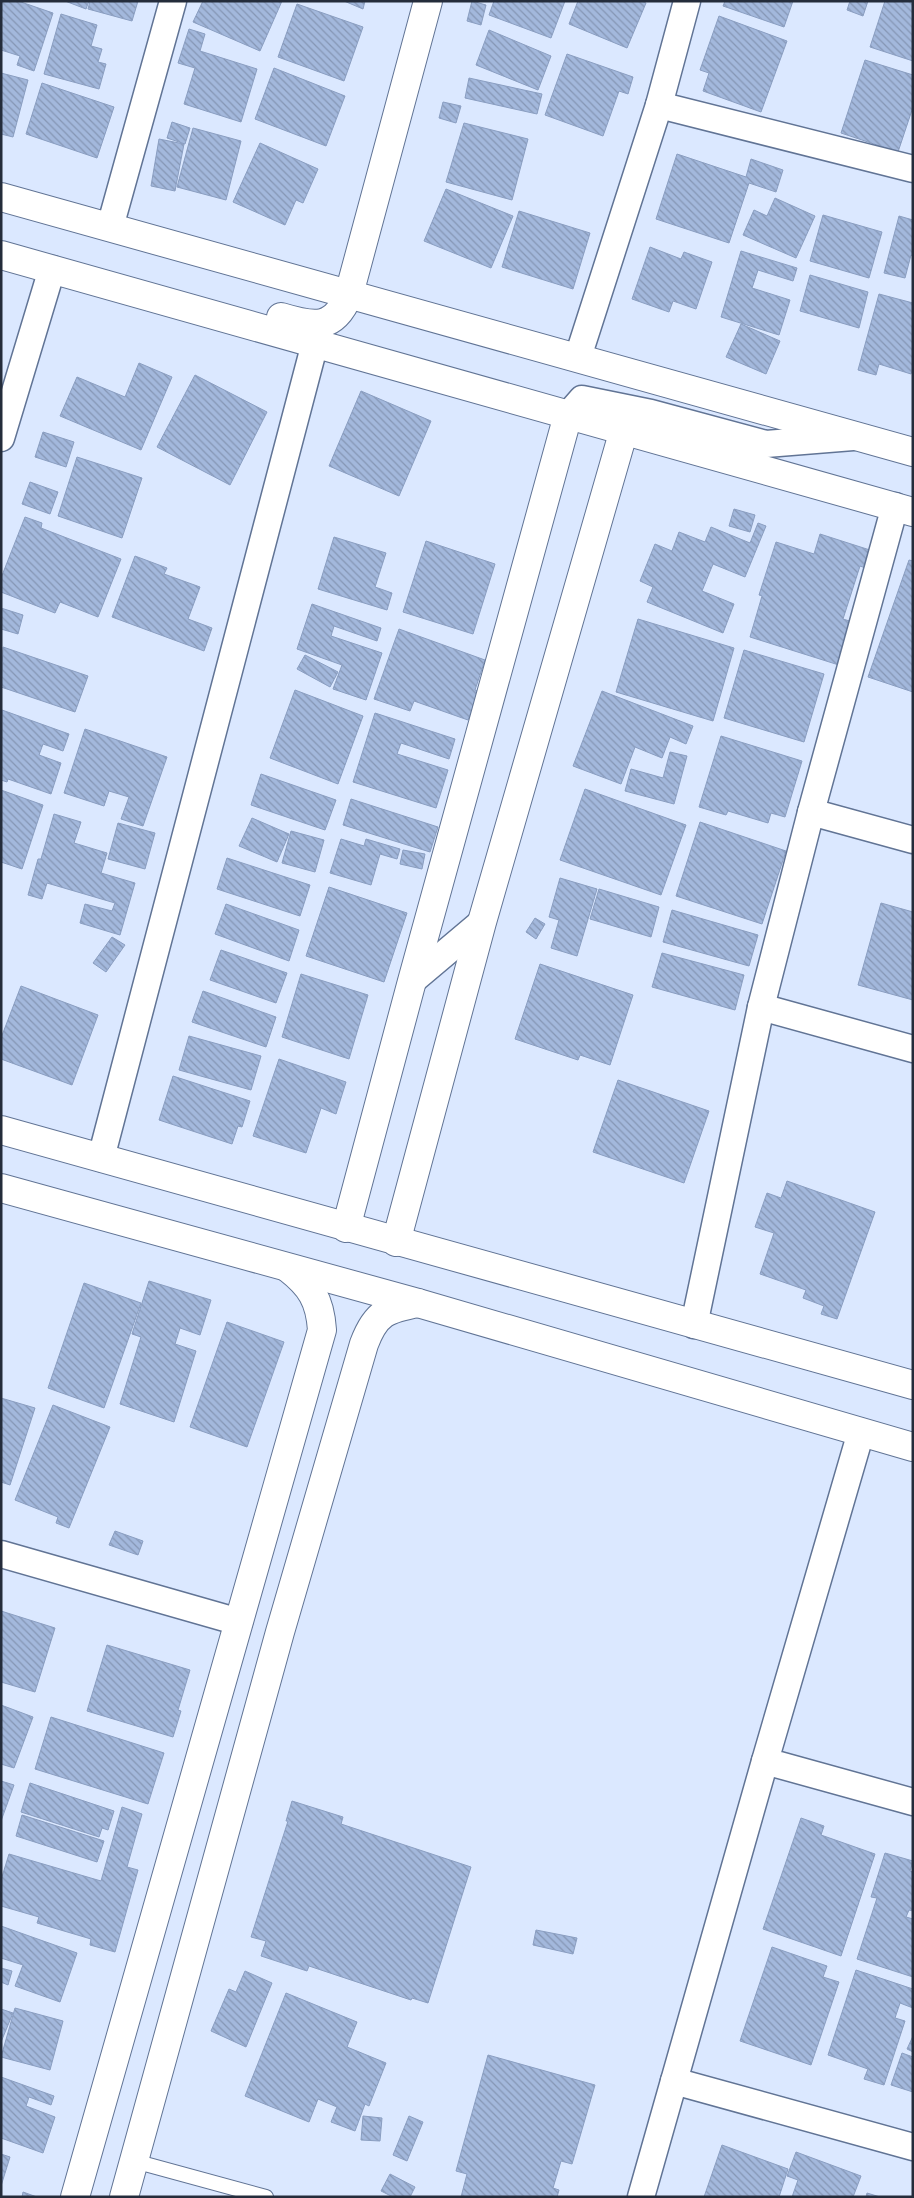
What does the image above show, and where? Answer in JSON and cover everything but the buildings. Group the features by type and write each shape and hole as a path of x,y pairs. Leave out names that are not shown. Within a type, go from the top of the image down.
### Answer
{"street":[{"path":"110,227 174,1"},
{"path":"144,295 181,286 307,325 327,323 343,308 349,294 428,1"},
{"path":"578,357 659,105 687,1"},
{"path":"659,105 913,169"},
{"path":"1,197 913,452"},
{"path":"1,255 904,509 811,812 761,1007 694,1325"},
{"path":"1,438 52,269"},
{"path":"101,1158 315,343"},
{"path":"346,1228 568,415 582,398 651,413 766,444 858,436"},
{"path":"396,1242 482,922 624,430"},
{"path":"811,812 913,840"},
{"path":"412,981 482,922"},
{"path":"761,1007 913,1049"},
{"path":"1,1130 694,1325 913,1384"},
{"path":"1,1188 418,1304 913,1447"},
{"path":"75,2197 322,1330 321,1312 314,1293 303,1280 288,1268"},
{"path":"124,2197 280,1632 357,1368 370,1329 379,1316 392,1308 418,1304"},
{"path":"316,1354 323,1342 332,1336 343,1336 353,1348 357,1368"},
{"path":"641,2197 861,1432"},
{"path":"1,1554 239,1622"},
{"path":"765,1761 913,1802"},
{"path":"674,2081 913,2147"}],"lane":[{"path":"134,2161 266,2197"}]}
